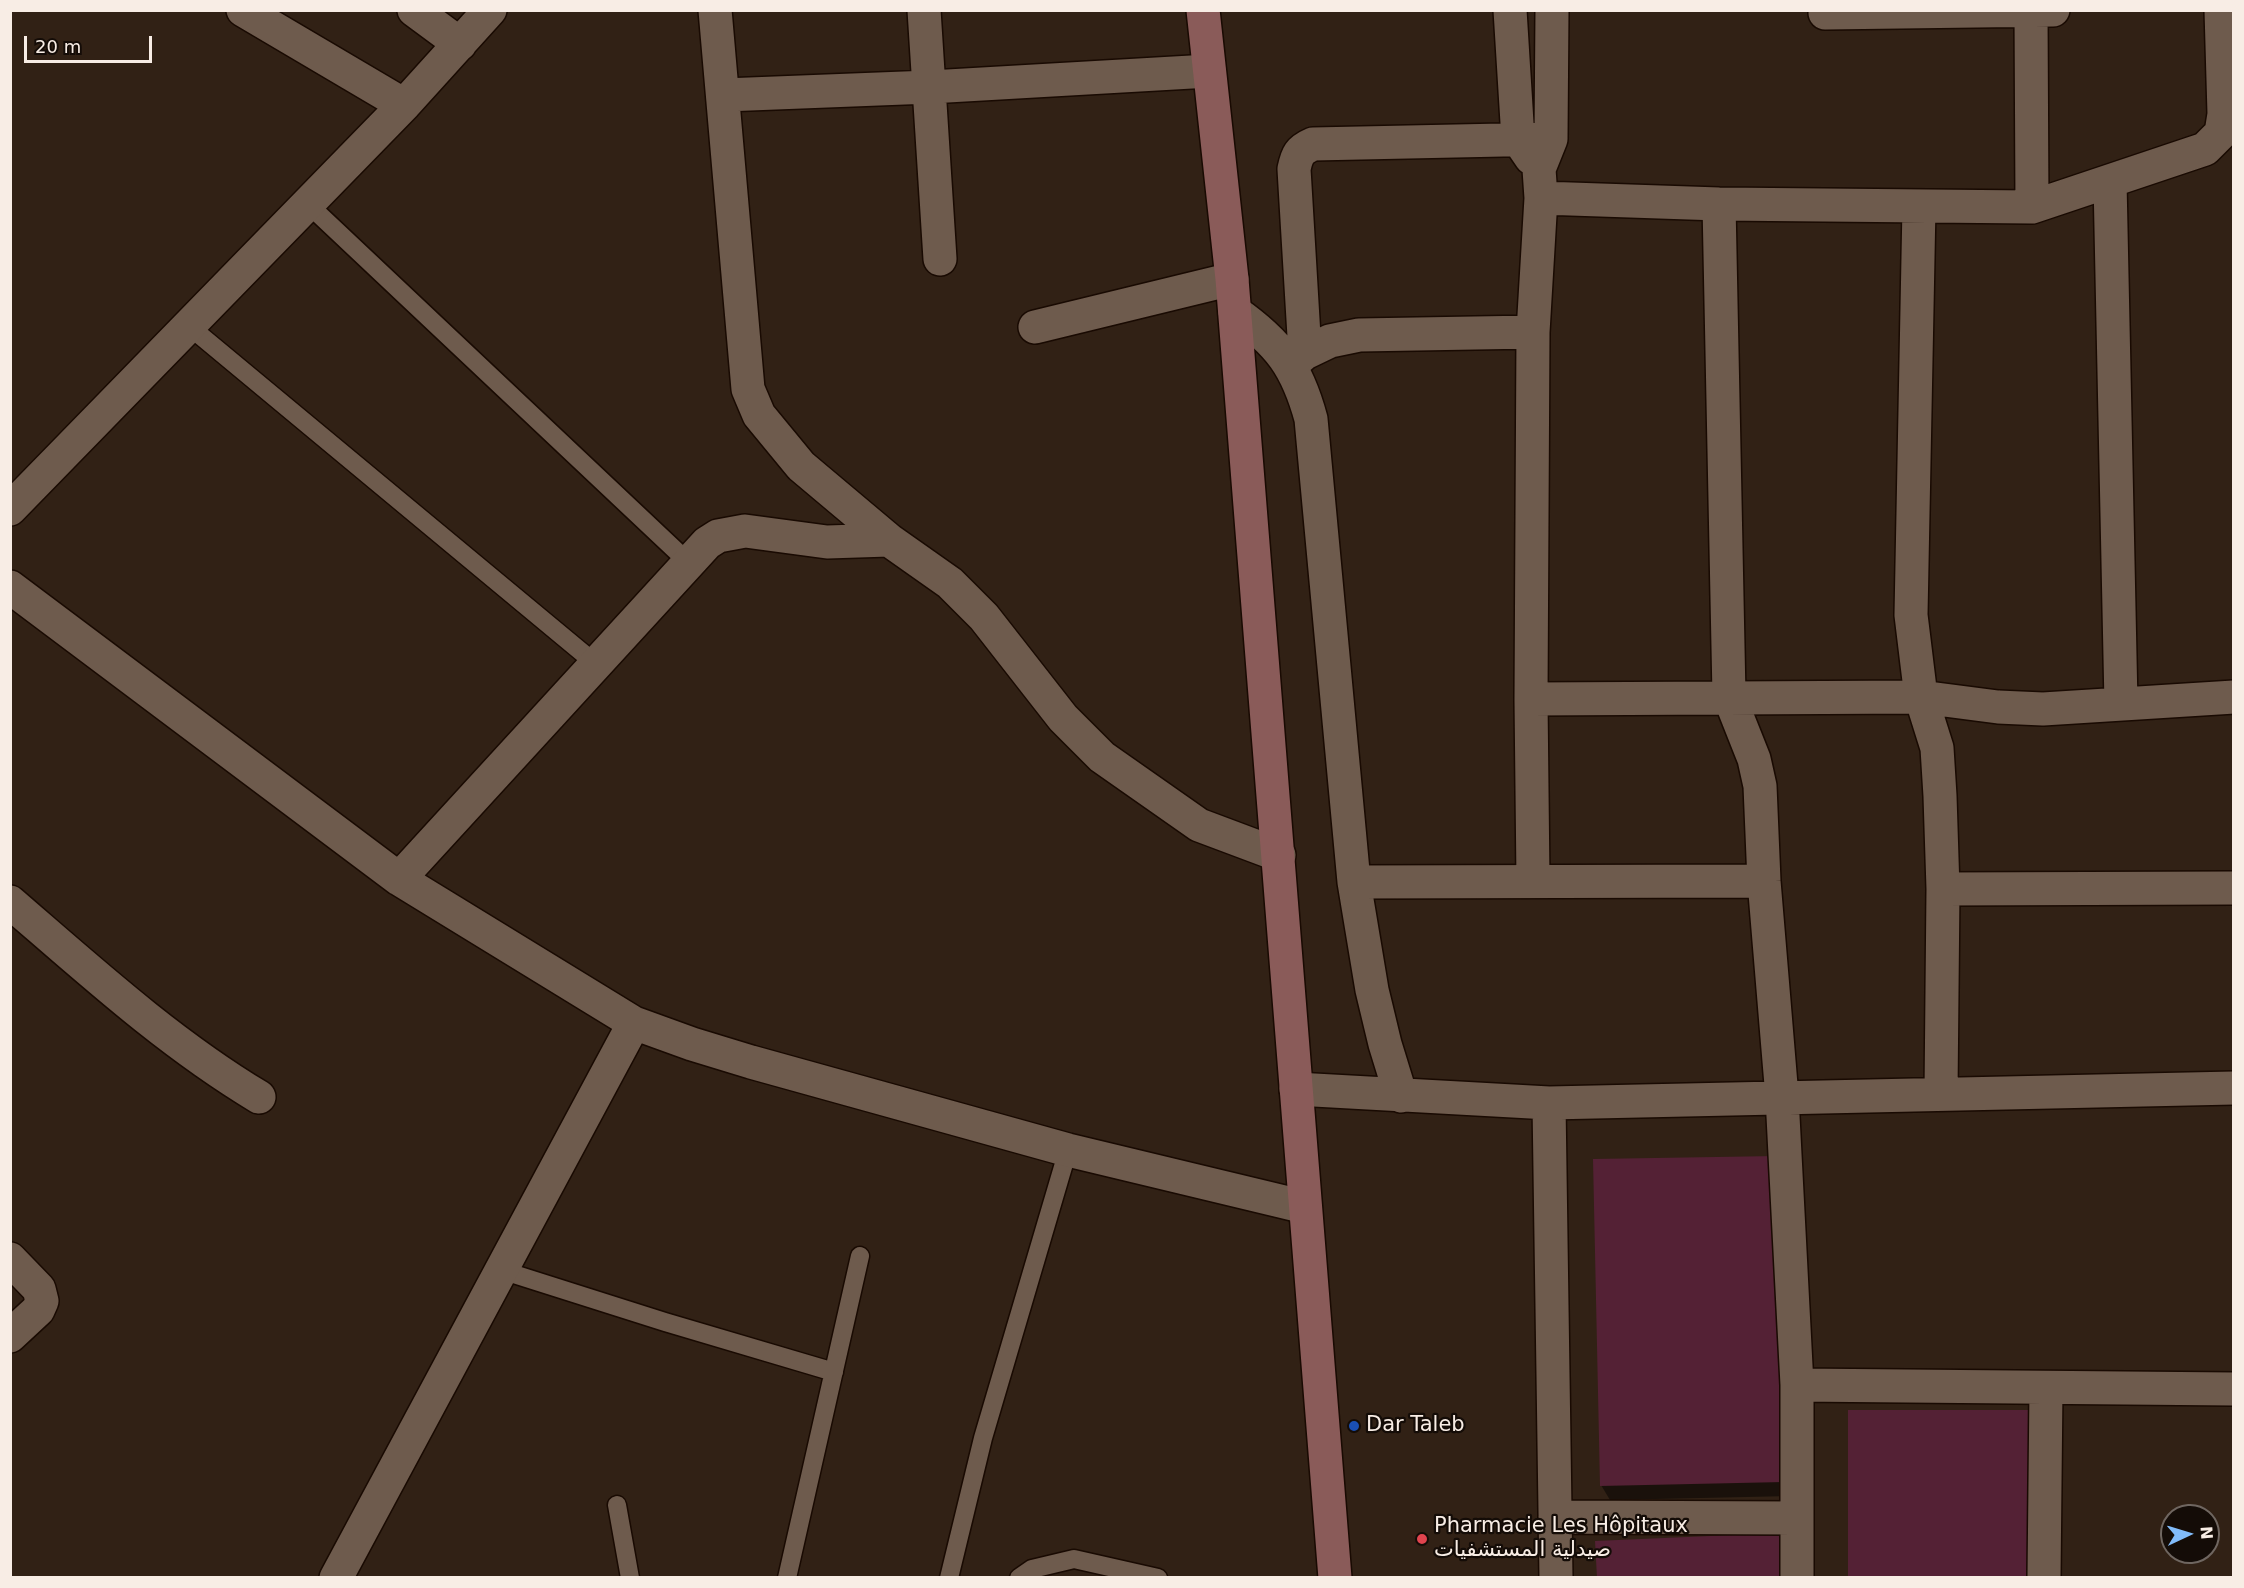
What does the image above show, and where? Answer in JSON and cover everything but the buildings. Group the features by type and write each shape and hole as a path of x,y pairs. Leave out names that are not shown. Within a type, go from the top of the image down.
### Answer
{"street":[{"path":"243,10 404,105"},
{"path":"414,10 460,44"},
{"path":"10,509 404,105 490,10"},
{"path":"715,10 748,389 759,415 801,466 889,540 950,583 984,617 1064,718 1102,757 1199,825 1279,855"},
{"path":"924,10 940,259"},
{"path":"1203,10 1235,312 1335,1578"},
{"path":"1510,10 1518,139 1540,183"},
{"path":"1533,881 1531,699 1533,332 1540,183 1551,138 1552,10"},
{"path":"1540,183 1719,204 2032,207 2205,149 2221,133 2224,114 2221,10"},
{"path":"1825,13 2038,11 2032,207"},
{"path":"724,95 930,87 1209,71"},
{"path":"1401,1096 1372,990 1354,882 1311,419 1298,359 1294,169 1297,156 1302,149 1312,144 1551,138"},
{"path":"2110,181 2121,704"},
{"path":"1719,204 1729,696 1754,759 1760,786 1764,880 1782,1096 1797,1385 1797,1578"},
{"path":"1919,206 1911,615 1921,697 1937,748 1943,889 1941,1093"},
{"path":"1035,327 1232,279"},
{"path":"1235,312 1298,359"},
{"path":"1298,359 1330,341 1359,336 1533,332"},
{"path":"399,879 707,543 718,536 745,531 827,542 889,540"},
{"path":"10,587 399,879 634,1023 741,1059 1068,1149 1305,1207"},
{"path":"1531,699 1729,696 1921,697 1998,707 2043,709 2234,697"},
{"path":"1354,882 1764,880"},
{"path":"1943,889 2234,888"},
{"path":"10,902 162,1030 259,1097"},
{"path":"336,1578 634,1023"},
{"path":"1296,1089 1549,1103 1782,1096 2234,1088"},
{"path":"1549,1103 1556,1578"},
{"path":"10,1259 39,1289 42,1301 38,1310 10,1336"},
{"path":"1797,1385 2234,1389"},
{"path":"2044,1578 2046,1388"},
{"path":"1555,1518 1796,1518"}],"lane":[{"path":"308,204 688,563"},
{"path":"189,326 596,664"},
{"path":"949,1578 983,1438 1068,1149"},
{"path":"788,1578 860,1257"},
{"path":"501,1270 834,1372"},
{"path":"617,1505 630,1578"},
{"path":"1019,1578 1032,1569 1074,1558 1158,1578"}],"place":[{"name":"Dar Taleb","path":"1354,1426"},
{"name":"Pharmacie Les Hôpitaux صيدلية المستشفيات","path":"1422,1539"}]}
